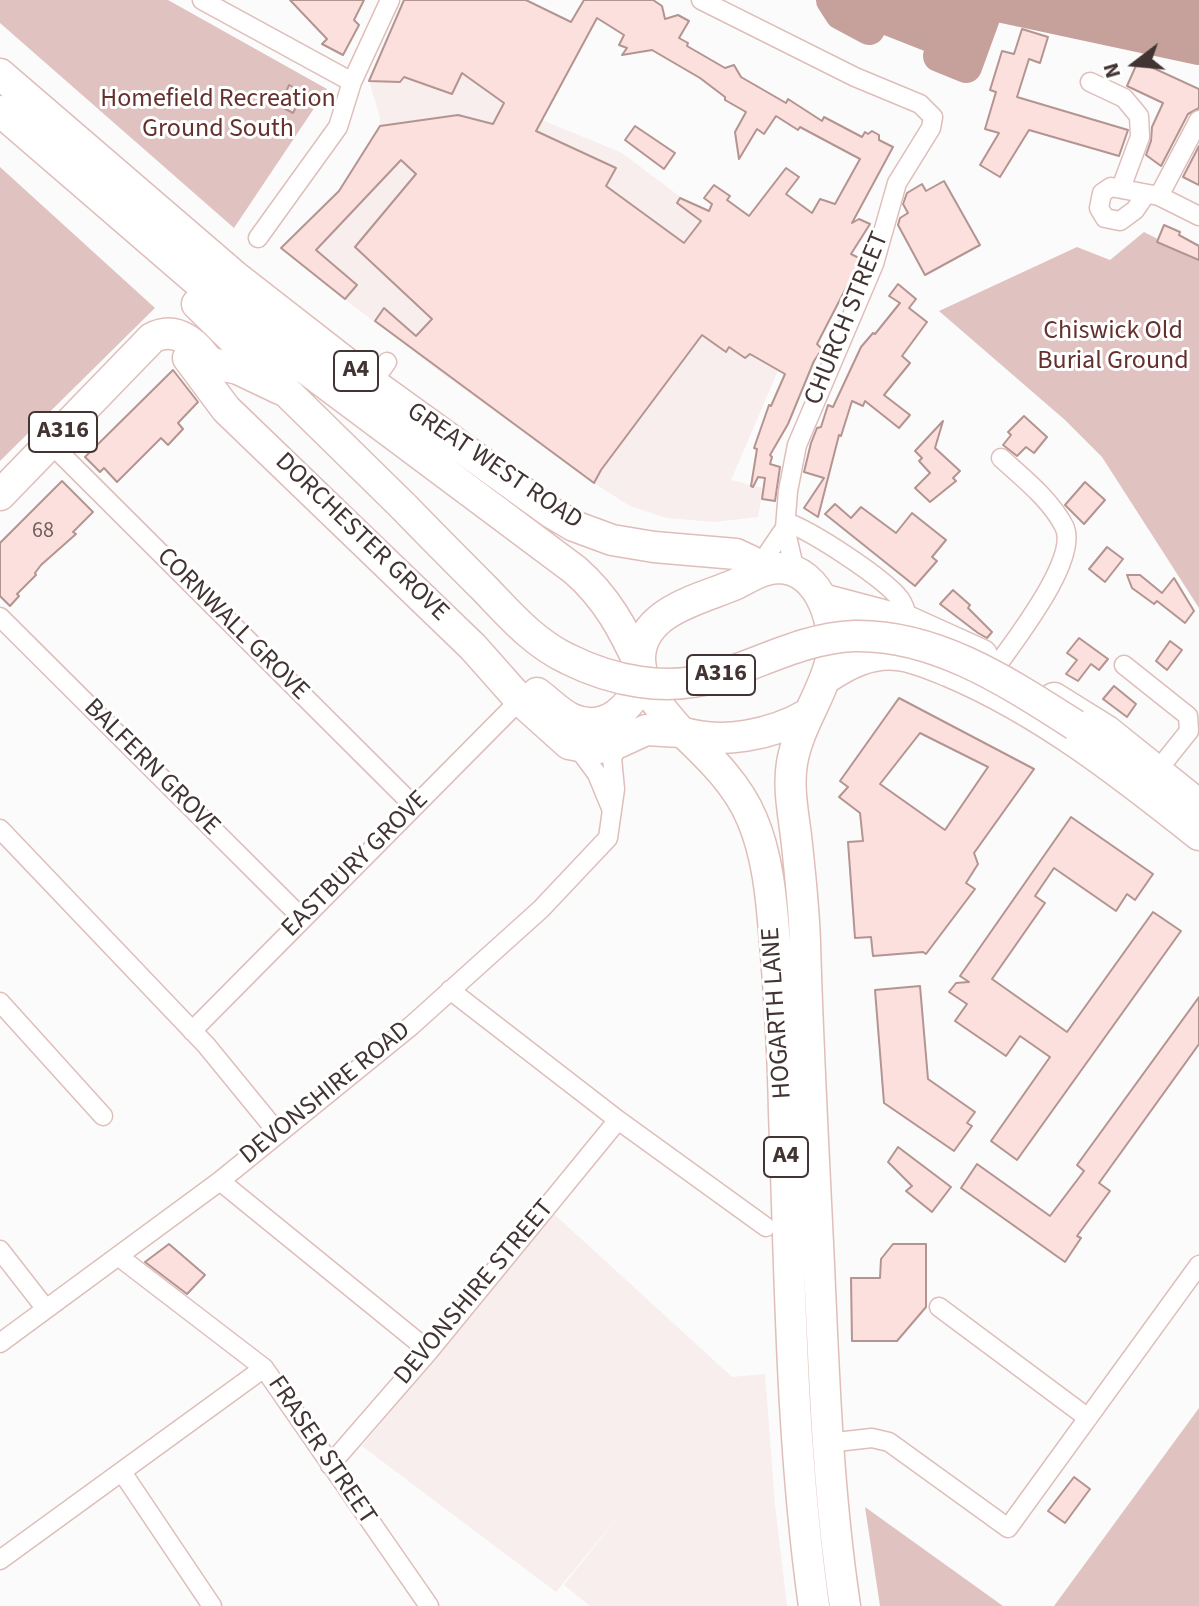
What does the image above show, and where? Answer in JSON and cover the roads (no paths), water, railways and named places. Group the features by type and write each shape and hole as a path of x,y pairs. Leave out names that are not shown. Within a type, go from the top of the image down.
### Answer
{"main road":[{"name":"GREAT WEST ROAD","path":"0,74 236,277 380,372 552,513 574,526 612,540 736,554 763,570"},
{"name":"GREAT WEST ROAD","path":"0,111 204,287 294,360 575,570 605,600 623,628 643,673"},
{"path":"0,120 195,301 287,392"},
{"name":"A316","path":"0,495 124,368 145,358 173,354 256,375 287,392 533,637 564,658 601,673 643,682 690,682 714,677 807,644 854,636 920,644 971,665 1075,725 1199,818"},
{"name":"DORCHESTER GROVE","path":"198,360 226,409 473,647 520,700 561,738 577,747"},
{"path":"779,568 795,571 805,578 822,599 832,628 833,648 825,679 808,714 795,722 759,734 719,736 683,733 657,704 643,673 640,652 657,622 671,611 763,570 779,568"},
{"path":"822,599 909,622 999,663 1107,731 1199,805"},
{"name":"DORCHESTER GROVE","path":"473,647 569,718 587,724 606,722 628,706 643,673"},
{"path":"825,679 861,658 895,654 916,658 969,680 1021,708 1122,774 1199,835"},
{"name":"HOGARTH LANE","path":"808,714 792,762 791,791 805,927 827,1443 845,1606"},
{"name":"A316","path":"577,747 595,749 646,730 683,733"},
{"name":"HOGARTH LANE","path":"683,733 728,778 744,800 760,839 771,900 783,1083 797,1451 814,1606"}],"street":[{"path":"202,0 352,82"},
{"path":"258,238 338,127 352,82 390,0"},
{"name":"CHURCH STREET","path":"701,0 855,77 920,104 933,117 931,128 897,183 874,264 797,445 788,491 786,525 795,571"},
{"path":"1090,82 1124,98 1139,116 1140,137 1121,188"},
{"path":"1199,120 1152,195 1120,221 1105,218 1099,208 1102,193 1111,187 1152,195 1199,216"},
{"name":"CORNWALL GROVE","path":"51,444 414,806"},
{"path":"999,663 1058,573 1067,542 1066,528 1035,488 1001,458"},
{"path":"786,525 820,539 888,587 900,600 909,622"},
{"name":"CHURCH STREET","path":"763,570 768,553 786,525"},
{"name":"BALFERN GROVE","path":"0,617 303,919"},
{"path":"1124,665 1188,716 1189,731 1157,771"},
{"name":"EASTBURY GROVE","path":"192,1031 520,700"},
{"name":"DEVONSHIRE ROAD","path":"0,1343 220,1181 411,1026 516,932 602,846 611,828 615,789 612,758 620,742"},
{"path":"577,747 597,774 612,810"},
{"path":"0,829 192,1031 278,1133"},
{"path":"450,990 618,1120 766,1227"},
{"path":"0,1002 103,1116"},
{"name":"DEVONSHIRE STREET","path":"330,1465 429,1351 618,1120"},
{"path":"220,1181 429,1351"},
{"path":"0,1250 46,1309"},
{"name":"FRASER STREET","path":"118,1256 264,1368 429,1606"},
{"path":"827,1443 872,1438 889,1442 1008,1528 1199,1265"},
{"path":"939,1307 1088,1418"},
{"path":"0,1560 264,1368"},
{"path":"122,1472 212,1606"}],"waterway":[{"path":"832,0 841,14 869,29 877,15 943,41 939,56 966,67 989,4 1199,49"}],"park label":[{"name":"Homefield Recreation Ground South","path":"218,115"},
{"name":"Chiswick Old Burial Ground","path":"1113,347"}]}
